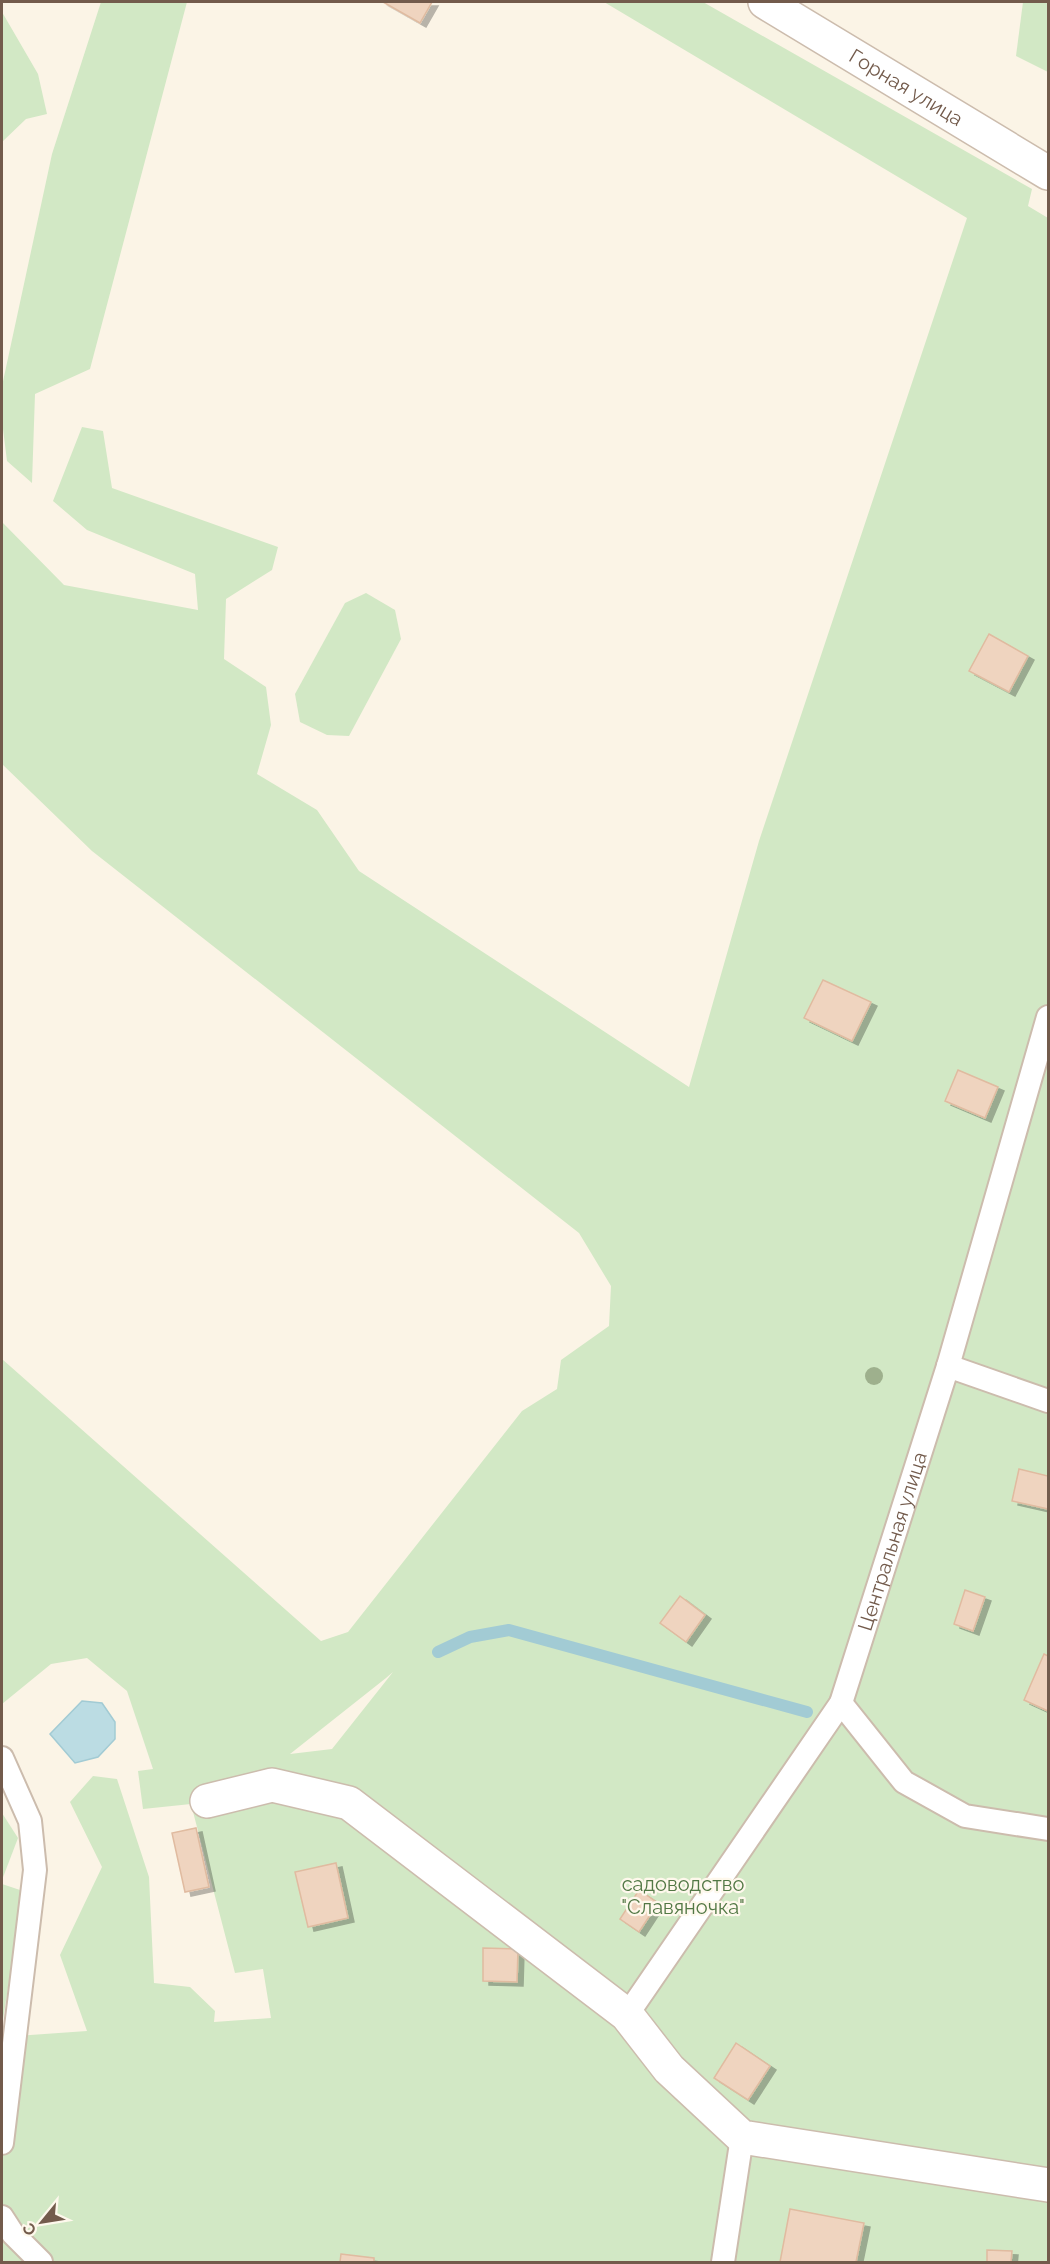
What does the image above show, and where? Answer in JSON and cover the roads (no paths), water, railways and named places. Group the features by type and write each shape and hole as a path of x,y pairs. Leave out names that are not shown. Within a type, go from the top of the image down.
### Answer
{"street":[{"name":"Горная улица","path":"765,2 1048,173"},
{"path":"207,1801 272,1785 349,1803 627,2014 669,2069 742,2137 1048,2185"}],"lane":[{"name":"Центральная улица","path":"627,2014 842,1703 948,1366 1048,1017"},
{"path":"948,1366 1048,1401"},
{"path":"842,1703 904,1782 965,1816 1048,1829"},
{"path":"2,1758 30,1821 35,1870 2,2144"},
{"path":"723,2262 742,2137"},
{"path":"2,2217 13,2234 41,2262"}],"water":[{"path":"82,1701 102,1703 115,1722 115,1739 98,1757 75,1763 50,1734"}],"waterway":[{"path":"438,1652 470,1637 509,1630 807,1712"}],"park label":[{"name":"садоводство \"Славяночка\"","path":"683,1896"}]}
